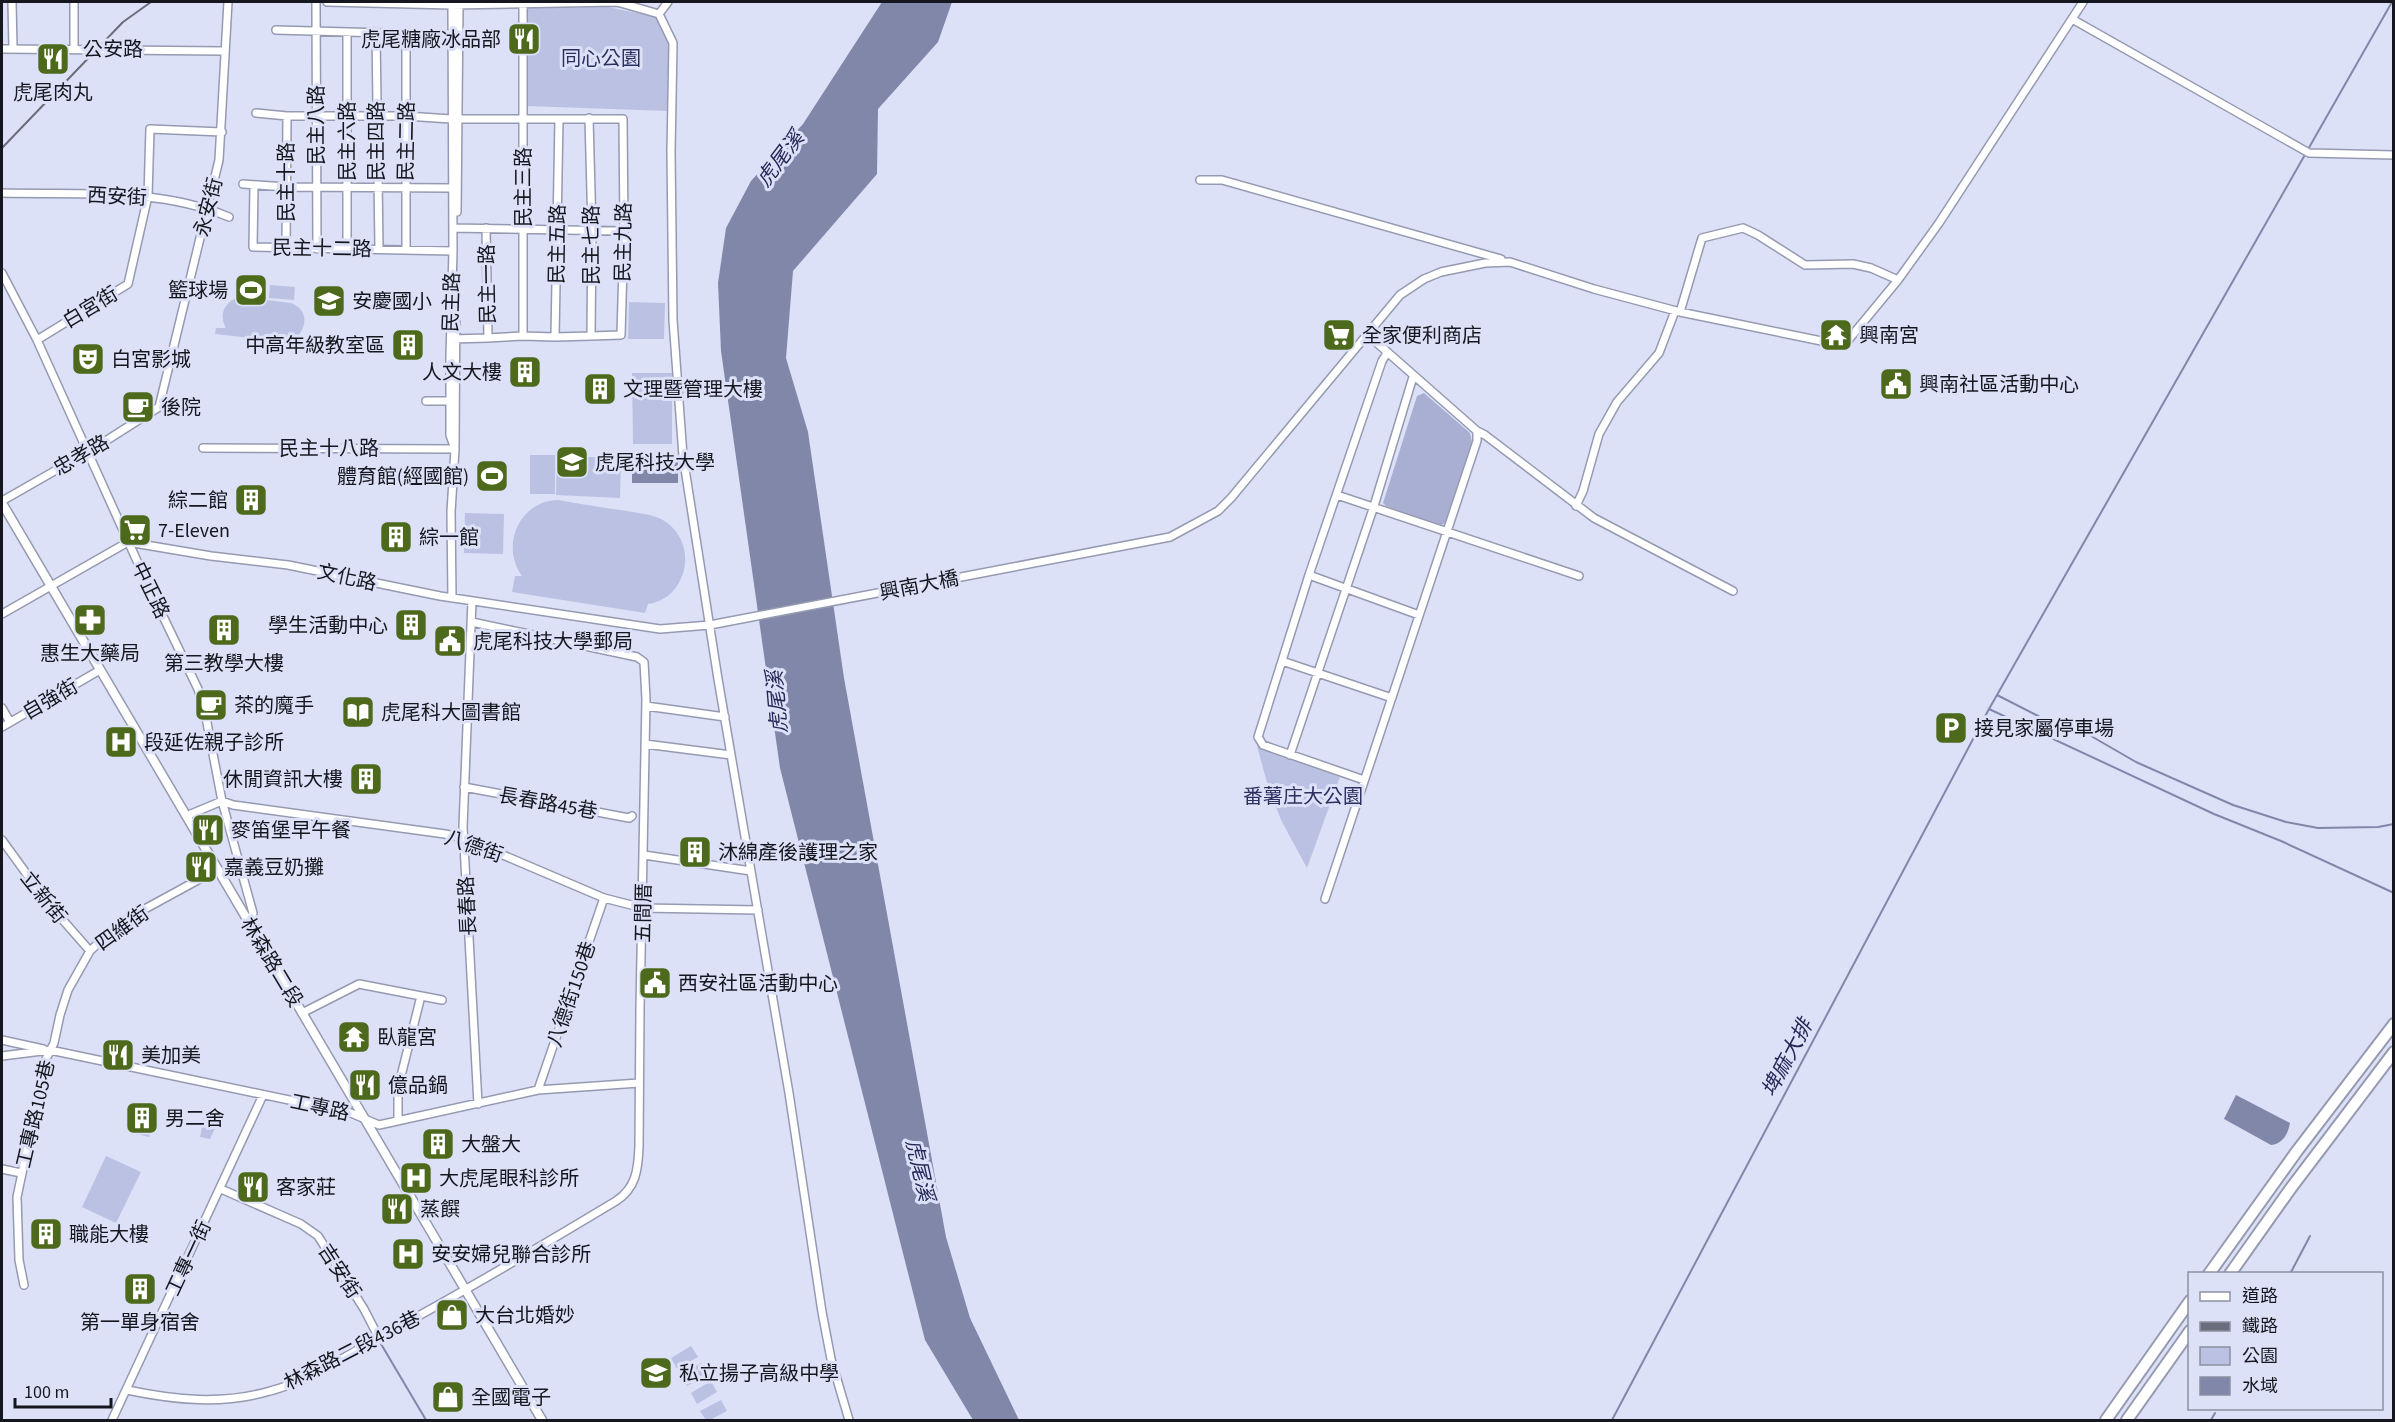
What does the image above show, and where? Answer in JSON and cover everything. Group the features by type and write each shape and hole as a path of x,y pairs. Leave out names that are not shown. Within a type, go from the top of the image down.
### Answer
{"highway":[{"path":"2210,1272 2297,1150 2394,1024"},
{"path":"2231,1272 2303,1171 2394,1052"},
{"path":"2106,1420 2188,1304"},
{"path":"2127,1420 2188,1334"}],"main road":[{"name":"林森路二段","path":"2,502 542,1420"}],"street":[{"path":"12,2 12,49"},
{"path":"74,2 74,49"},
{"name":"永安街","path":"159,407 219,160 228,2"},
{"name":"民主八路","path":"316,2 317,249"},
{"path":"327,2 456,5 617,2 659,14 673,43 671,176 673,320 683,456 822,1312 831,1359 849,1420"},
{"path":"659,14 668,2"},
{"path":"1200,180 1222,180 1677,312 1841,345 1845,344 1898,280 1940,223 2083,2"},
{"name":"民主三路","path":"523,3 524,336"},
{"name":"民主路","path":"452,597 451,512 454,449 450,435 453,401 455,228 451,188 456,5"},
{"path":"2072,19 2306,152 2393,157"},
{"path":"276,30 455,35"},
{"name":"民主六路","path":"347,33 347,249"},
{"name":"民主四路","path":"376,33 376,187 379,249"},
{"name":"民主二路","path":"406,33 406,249"},
{"name":"公安路","path":"2,49 224,51"},
{"path":"256,113 287,116 406,116 454,119 589,118"},
{"name":"民主十路","path":"286,248 287,116"},
{"name":"民主九路","path":"589,118 623,119 624,231 621,335 591,336"},
{"name":"民主七路","path":"589,118 592,230 591,336"},
{"path":"453,339 454,119"},
{"name":"民主五路","path":"555,338 559,119"},
{"name":"白宮街","path":"37,340 128,284 148,196 150,129 222,132"},
{"path":"243,184 286,188 316,186 451,188"},
{"name":"民主十二路","path":"254,186 253,247 453,251"},
{"name":"西安街","path":"2,193 148,196 208,209 229,217"},
{"path":"455,228 624,231"},
{"name":"民主一路","path":"453,339 488,338 486,228"},
{"path":"1576,506 1583,491 1599,434 1617,402 1659,353 1677,312 1702,238 1743,228 1805,266 1853,264 1871,268 1898,280"},
{"name":"興南大橋","path":"710,625 1170,537 1218,511 1400,295 1424,279 1441,272 1485,263 1510,262"},
{"name":"中正路","path":"2,273 37,340 128,542 198,689 204,707 222,801 253,913 249,924"},
{"path":"1368,335 1477,431 1576,506 1594,518 1733,591"},
{"path":"488,338 591,336"},
{"path":"1364,780 1263,745 1258,737 1309,575 1382,361 1388,352"},
{"path":"1290,755 1374,506 1413,377"},
{"path":"426,401 453,401"},
{"name":"忠孝路","path":"2,502 87,453 159,407"},
{"path":"1325,899 1477,441 1477,431"},
{"name":"民主十八路","path":"203,448 454,449"},
{"path":"1337,495 1579,576"},
{"path":"2,614 128,542"},
{"name":"文化路","path":"128,542 212,556 288,565 472,601 660,629 710,625"},
{"path":"1309,575 1419,615"},
{"name":"長春路","path":"472,601 463,838 478,1104"},
{"path":"472,622 637,657 644,662 645,744 731,755"},
{"path":"1282,661 1392,698"},
{"name":"自強街","path":"2,727 100,670"},
{"path":"646,706 725,717"},
{"path":"2,708 10,723"},
{"name":"五間厝","path":"465,1291 627,1194 632,1187 639,1158 645,744"},
{"name":"長春路45巷","path":"464,787 629,818 632,816"},
{"path":"186,816 222,801"},
{"name":"八德街","path":"222,801 233,805 463,838 604,898 643,908 758,910"},
{"name":"立新街","path":"2,840 47,902 90,951"},
{"path":"644,855 751,871"},
{"name":"四維街","path":"50,1050 54,1043 68,990 90,951 111,931 132,916 218,869"},
{"name":"八德街150巷","path":"538,1090 604,898"},
{"path":"303,1013 359,984 442,1000"},
{"path":"398,1120 398,1088 421,996"},
{"path":"2,1040 50,1050"},
{"name":"工專路","path":"2,1056 50,1050 364,1117 379,1125 538,1090 639,1083"},
{"name":"工專路105巷","path":"24,1285 18,1236 17,1197 50,1050"},
{"name":"工專一街","path":"112,1420 263,1095"},
{"path":"2,1169 21,1173"},
{"name":"吉安街","path":"221,1189 301,1224 318,1236 364,1309 379,1338"},
{"name":"林森路二段436巷","path":"127,1390 174,1400 233,1398 271,1391 301,1379 465,1291"}],"green space":[{"name":"同心公園","path":"608,7 656,17 670,43 668,111 526,106 525,8"},
{"name":"籃球場","path":"238,283 264,284 263,297 237,296"},
{"name":"籃球場","path":"270,285 295,287 294,300 269,298"},
{"path":"241,297 291,303 296,306 304,317 303,327 298,336 304,337 304,344 215,334 216,328 226,328 223,318 224,308 231,301"},
{"path":"629,302 665,303 664,339 628,339"},
{"path":"632,373 672,373 672,444 633,444"},
{"path":"530,455 555,455 555,494 530,494"},
{"path":"557,456 621,458 620,498 556,495"},
{"path":"558,500 647,515 667,522 682,542 685,559 682,576 673,592 660,601 648,604 645,613 512,592 515,576 522,576 513,552 513,539 517,527 533,508 544,502"},
{"path":"465,513 504,514 503,554 464,553"},
{"name":"番薯庄大公園","path":"1257,746 1340,777 1307,868 1282,822 1269,790"},
{"path":"144,1104 156,1107 149,1137 137,1134"},
{"path":"204,1116 219,1120 210,1139 200,1137"},
{"path":"106,1156 141,1172 116,1223 82,1207"},
{"path":"691,1346 698,1357 677,1369 671,1358"},
{"path":"701,1363 708,1374 687,1386 681,1375"},
{"path":"711,1381 717,1392 697,1404 691,1393"},
{"path":"721,1400 727,1411 706,1420 700,1411"}],"shaded area":[{"path":"1424,393 1470,433 1472,442 1445,523 1440,526 1383,503 1417,396"}],"water":[{"name":"虎尾溪","path":"882,2 952,2 938,42 878,109 877,174 793,271 786,358 808,432 844,678 946,1237 970,1318 1019,1420 973,1420 925,1340 780,768 721,351 718,283 726,228 751,181 803,124"},
{"path":"632,460 678,460 678,483 632,483"},
{"path":"2236,1095 2290,1123 2282,1140 2271,1145 2224,1119"}],"waterway":[{"name":"埤麻大排","path":"1612,1420 1989,709 2392,2"},
{"path":"1997,695 2052,723 2072,725 2136,762 2233,805 2286,822 2318,828 2378,827 2394,824"},
{"path":"1989,709 2214,814 2281,841 2394,893"},
{"path":"2291,1272 2310,1236"},
{"path":"381,1344 426,1420"},
{"path":"2211,1420 2215,1413"}],"railway":[{"path":"2,148 123,22 151,2"}],"place":[{"name":"虎尾糖廠冰品部","path":"524,39"},
{"name":"虎尾肉丸","path":"53,59"},
{"name":"籃球場","path":"251,290"},
{"name":"安慶國小","path":"329,301"},
{"name":"全家便利商店","path":"1339,335"},
{"name":"興南宮","path":"1836,335"},
{"name":"中高年級教室區","path":"408,345"},
{"name":"白宮影城","path":"88,359"},
{"name":"人文大樓","path":"525,372"},
{"name":"興南社區活動中心","path":"1896,384"},
{"name":"文理暨管理大樓","path":"600,389"},
{"name":"後院","path":"138,407"},
{"name":"虎尾科技大學","path":"572,462"},
{"name":"體育館(經國館)","path":"492,476"},
{"name":"綜二館","path":"251,500"},
{"name":"7-Eleven","path":"135,530"},
{"name":"綜一館","path":"396,537"},
{"name":"惠生大藥局","path":"90,620"},
{"name":"學生活動中心","path":"411,625"},
{"name":"第三教學大樓","path":"224,630"},
{"name":"虎尾科技大學郵局","path":"450,641"},
{"name":"茶的魔手","path":"211,705"},
{"name":"虎尾科大圖書館","path":"358,712"},
{"name":"接見家屬停車場","path":"1951,728"},
{"name":"段延佐親子診所","path":"121,742"},
{"name":"休閒資訊大樓","path":"366,779"},
{"name":"麥笛堡早午餐","path":"208,830"},
{"name":"沐綿產後護理之家","path":"695,852"},
{"name":"嘉義豆奶攤","path":"201,867"},
{"name":"西安社區活動中心","path":"655,983"},
{"name":"臥龍宮","path":"354,1037"},
{"name":"美加美","path":"118,1055"},
{"name":"億品鍋","path":"365,1085"},
{"name":"男二舍","path":"142,1118"},
{"name":"大盤大","path":"438,1144"},
{"name":"大虎尾眼科診所","path":"416,1178"},
{"name":"客家莊","path":"253,1187"},
{"name":"蒸饌","path":"397,1209"},
{"name":"職能大樓","path":"46,1234"},
{"name":"安安婦兒聯合診所","path":"408,1254"},
{"name":"第一單身宿舍","path":"140,1289"},
{"name":"大台北婚妙","path":"452,1315"},
{"name":"私立揚子高級中學","path":"656,1373"},
{"name":"全國電子","path":"448,1397"}]}
